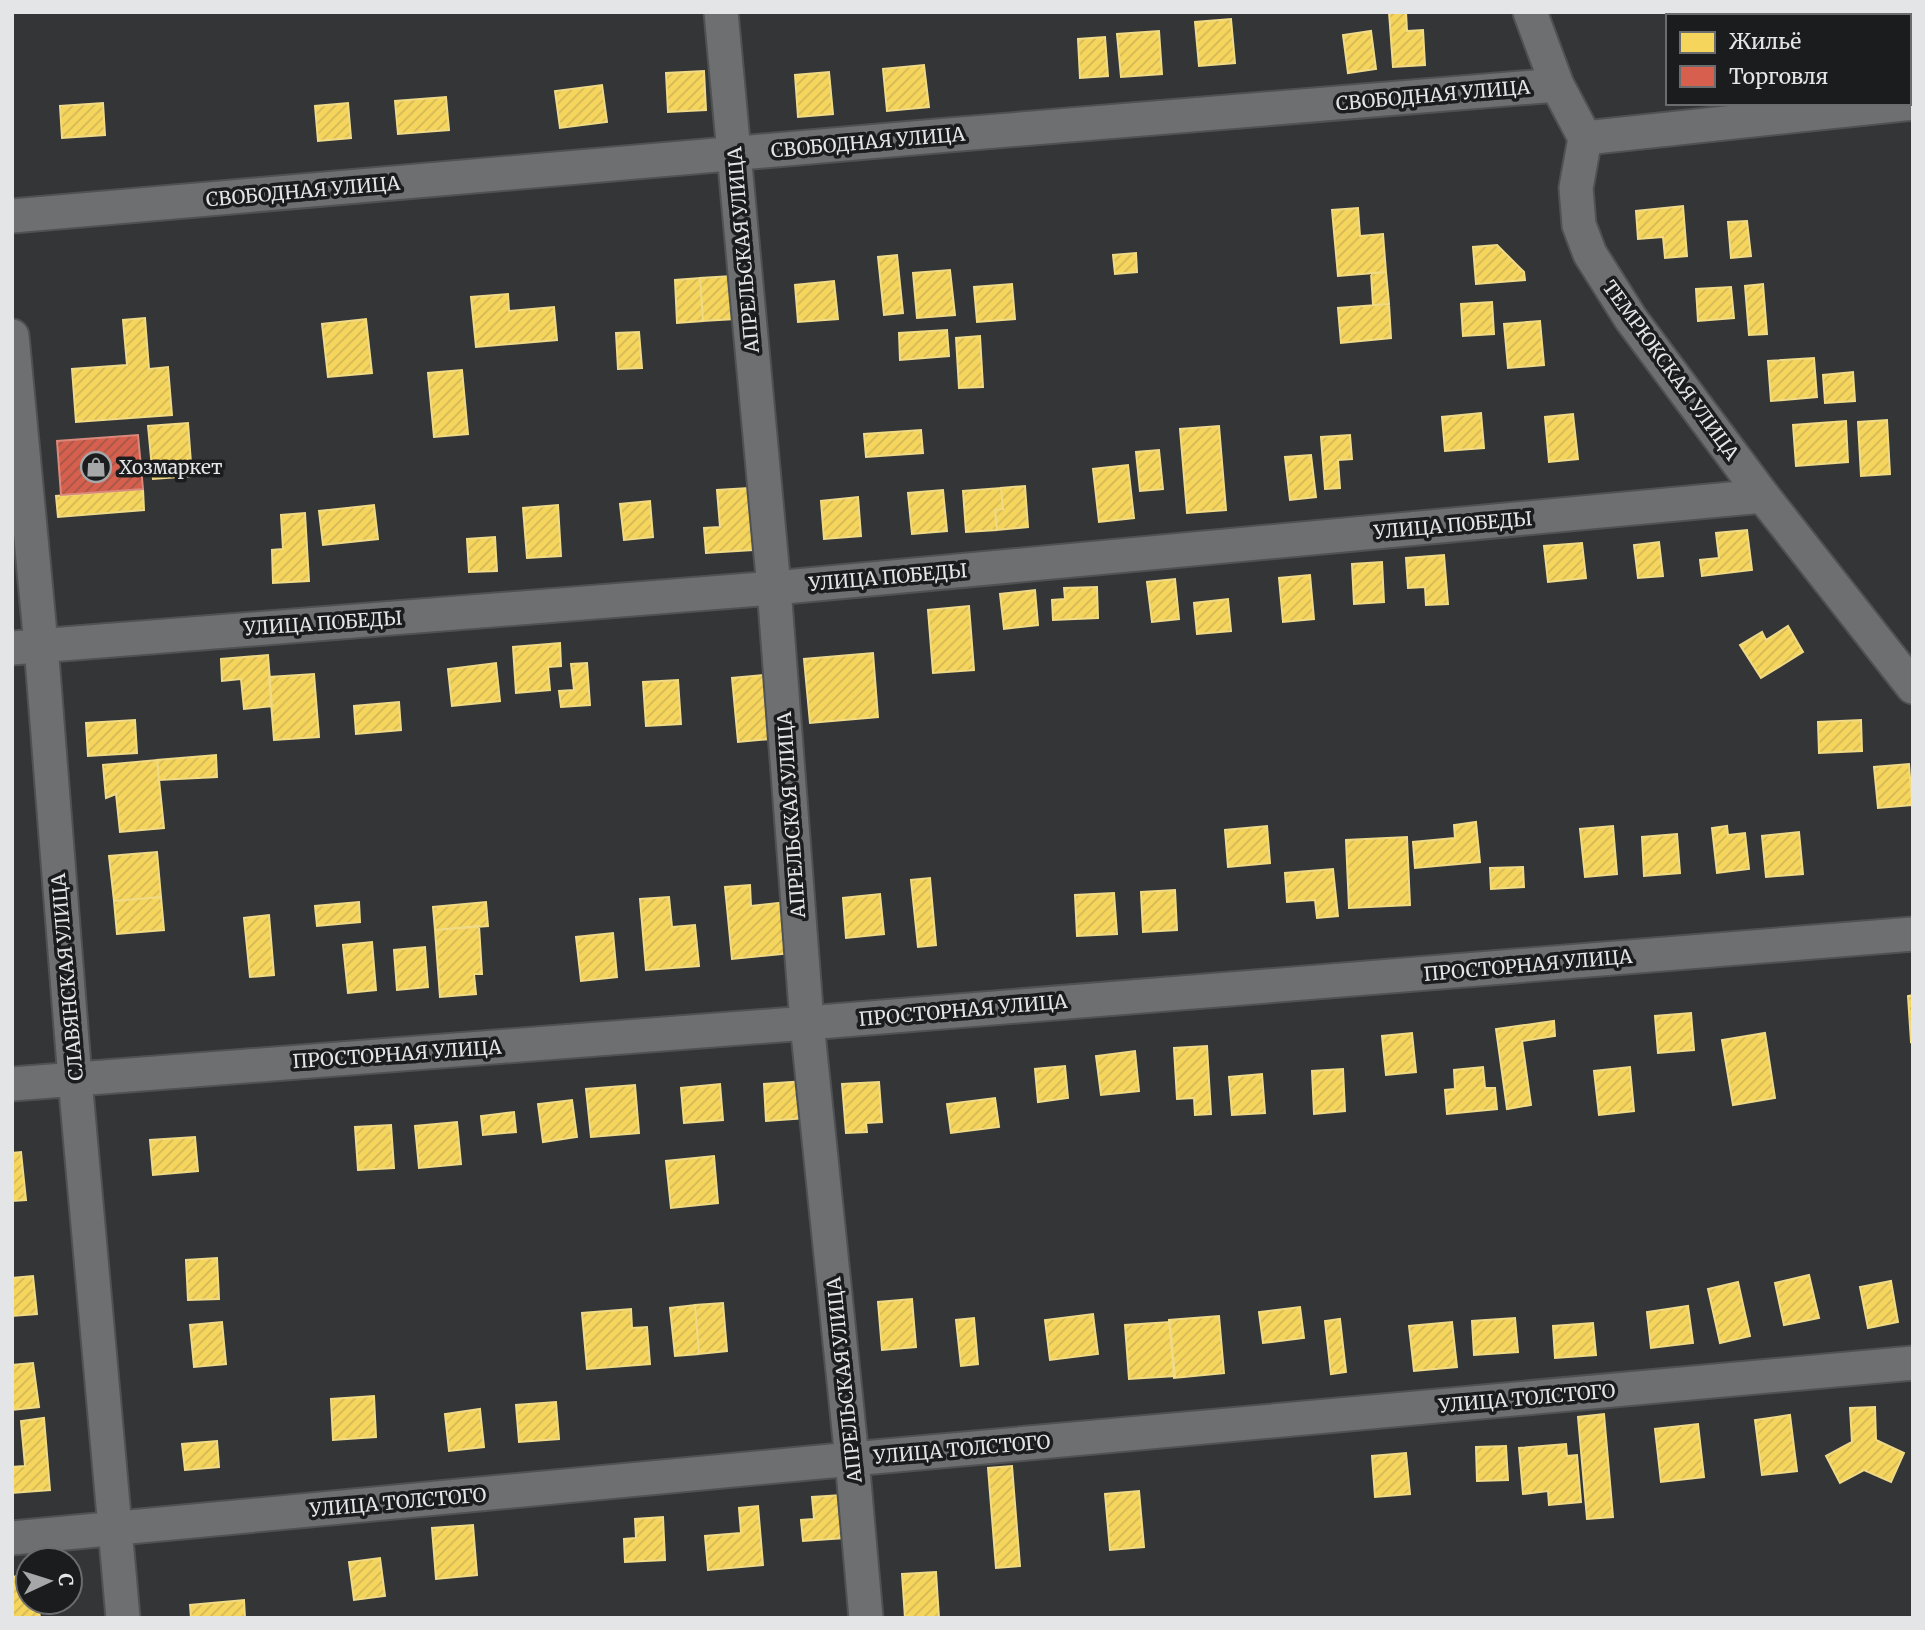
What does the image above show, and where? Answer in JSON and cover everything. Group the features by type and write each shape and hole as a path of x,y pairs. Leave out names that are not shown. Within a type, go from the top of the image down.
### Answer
{"street":[{"name":"АПРЕЛЬСКАЯ УЛИЦА","path":"721,12 774,588 807,1023 866,1618"},
{"path":"1530,12 1557,85 1585,138 1894,105"},
{"name":"СВОБОДНАЯ УЛИЦА","path":"12,216 1557,85"},
{"name":"ТЕМРЮКСКАЯ УЛИЦА","path":"1585,138 1576,188 1579,225 1590,254 1631,319 1763,496 1913,687"},
{"name":"СЛАВЯНСКАЯ УЛИЦА","path":"12,336 27,646 75,1079 123,1618"},
{"name":"УЛИЦА ПОБЕДЫ","path":"27,646 774,588 1763,496"},
{"name":"ПРОСТОРНАЯ УЛИЦА","path":"12,1084 1913,934"},
{"name":"УЛИЦА ТОЛСТОГО","path":"12,1538 1913,1363"}],"building: Жильё":[{"path":"1389,12 1406,12 1407,31 1423,30 1425,65 1393,67"},
{"path":"1713,12 1745,12 1745,14"},
{"path":"1231,19 1235,63 1199,66 1195,22"},
{"path":"1159,31 1162,74 1121,77 1117,34"},
{"path":"1371,31 1376,69 1348,73 1343,35"},
{"path":"1105,37 1108,76 1080,78 1078,39"},
{"path":"924,65 929,107 887,111 883,69"},
{"path":"704,71 706,110 668,112 666,73"},
{"path":"829,72 833,114 798,117 795,75"},
{"path":"602,85 607,122 560,128 555,91"},
{"path":"446,97 449,130 398,134 395,101"},
{"path":"103,103 105,135 62,138 60,106"},
{"path":"348,103 351,138 318,141 315,106"},
{"path":"1683,206 1687,256 1665,258 1663,237 1638,239 1636,211"},
{"path":"1358,208 1360,236 1383,234 1386,272 1338,276 1332,210"},
{"path":"1747,221 1751,256 1731,258 1728,222"},
{"path":"1497,245 1524,272 1525,280 1476,284 1473,247"},
{"path":"1136,253 1137,272 1115,274 1113,255"},
{"path":"897,255 903,313 884,315 878,257"},
{"path":"950,270 955,315 917,318 913,273"},
{"path":"1386,272 1389,304 1373,305 1371,273"},
{"path":"732,276 735,319 703,321 700,278"},
{"path":"700,278 703,321 677,323 675,280"},
{"path":"834,281 838,319 798,322 795,285"},
{"path":"1012,284 1015,319 977,322 974,287"},
{"path":"1763,284 1767,334 1749,335 1745,286"},
{"path":"1731,287 1734,318 1698,321 1696,289"},
{"path":"508,294 509,311 554,307 557,340 476,347 471,297"},
{"path":"1492,302 1494,334 1463,336 1461,304"},
{"path":"1389,304 1391,338 1341,343 1338,308"},
{"path":"145,318 149,369 168,367 172,415 76,422 72,369 127,365 123,320"},
{"path":"366,319 372,373 328,377 322,324"},
{"path":"1540,321 1544,365 1508,368 1504,324"},
{"path":"947,330 949,356 900,360 899,333"},
{"path":"639,332 642,368 618,369 616,333"},
{"path":"980,336 983,387 959,388 956,338"},
{"path":"1814,358 1817,397 1771,401 1768,361"},
{"path":"462,370 468,434 434,437 428,373"},
{"path":"1853,372 1855,401 1825,403 1823,375"},
{"path":"1481,413 1484,448 1445,451 1442,417"},
{"path":"1573,414 1578,459 1549,462 1545,417"},
{"path":"1887,420 1890,474 1861,476 1858,422"},
{"path":"1846,421 1848,462 1796,466 1793,425"},
{"path":"188,423 192,476 153,479 148,426"},
{"path":"1219,426 1226,510 1187,513 1180,429"},
{"path":"921,430 923,453 866,457 864,434"},
{"path":"1350,435 1352,459 1338,460 1340,488 1325,489 1321,437"},
{"path":"1159,450 1163,489 1140,491 1136,452"},
{"path":"1311,455 1316,497 1290,500 1285,457"},
{"path":"1128,465 1134,518 1099,522 1093,469"},
{"path":"1025,486 1028,527 997,530 995,510 1003,509 1001,488"},
{"path":"749,488 753,550 706,553 704,528 720,527 717,490"},
{"path":"1001,488 1003,509 995,510 997,530 966,532 963,491"},
{"path":"143,489 144,510 58,517 56,496"},
{"path":"943,490 947,531 912,534 908,493"},
{"path":"858,497 861,536 824,539 821,501"},
{"path":"650,501 653,537 624,540 620,504"},
{"path":"374,505 378,539 323,545 319,511"},
{"path":"558,505 561,556 527,558 523,508"},
{"path":"305,513 309,581 273,583 272,550 283,549 281,515"},
{"path":"1747,530 1752,570 1702,576 1700,560 1719,558 1716,533"},
{"path":"495,537 497,571 469,572 467,539"},
{"path":"1659,542 1663,576 1638,578 1634,545"},
{"path":"1582,543 1586,578 1548,582 1544,546"},
{"path":"1444,555 1448,604 1426,605 1425,587 1408,588 1406,558"},
{"path":"1382,562 1384,602 1354,604 1352,564"},
{"path":"1310,575 1314,619 1283,622 1279,578"},
{"path":"1175,579 1179,619 1152,622 1147,582"},
{"path":"1097,587 1098,618 1053,620 1052,600 1065,599 1064,588"},
{"path":"1035,590 1038,625 1004,629 1000,594"},
{"path":"1228,599 1231,631 1197,634 1194,603"},
{"path":"969,606 974,670 933,673 928,610"},
{"path":"1788,626 1803,652 1761,678 1740,645 1762,632 1766,640"},
{"path":"560,643 561,666 548,667 550,690 516,693 513,647"},
{"path":"873,653 878,717 810,723 804,659"},
{"path":"268,655 272,706 244,709 241,679 222,681 221,659"},
{"path":"496,663 500,701 452,706 448,669"},
{"path":"587,663 590,705 561,707 559,691 574,690 571,664"},
{"path":"314,674 319,737 274,740 269,677"},
{"path":"765,675 770,739 738,742 732,678"},
{"path":"678,680 681,724 646,726 643,682"},
{"path":"399,702 401,730 356,734 354,706"},
{"path":"135,720 137,753 88,756 86,723"},
{"path":"1861,720 1862,751 1819,753 1818,722"},
{"path":"216,755 217,777 159,780 157,760"},
{"path":"157,760 164,828 120,832 116,794 106,798 103,765"},
{"path":"1909,764 1912,805 1878,808 1874,767"},
{"path":"1476,822 1480,862 1415,868 1413,842 1455,838 1454,825"},
{"path":"1267,826 1270,863 1228,867 1225,830"},
{"path":"1613,826 1617,874 1585,877 1580,829"},
{"path":"1727,826 1728,835 1745,833 1749,869 1717,873 1712,828"},
{"path":"1799,832 1803,874 1766,877 1762,836"},
{"path":"1677,834 1680,873 1644,876 1642,837"},
{"path":"1407,837 1410,905 1349,908 1346,840"},
{"path":"157,852 161,897 114,901 109,856"},
{"path":"1523,867 1524,887 1491,889 1490,868"},
{"path":"1333,869 1338,916 1317,918 1315,900 1287,902 1285,873"},
{"path":"930,878 936,945 918,947 911,880"},
{"path":"750,885 751,906 787,902 791,953 732,959 725,887"},
{"path":"1175,890 1177,930 1143,932 1141,892"},
{"path":"1114,893 1117,934 1077,936 1075,895"},
{"path":"880,894 884,934 846,938 843,898"},
{"path":"161,897 164,930 117,934 114,901"},
{"path":"669,897 672,927 695,925 699,966 646,970 640,899"},
{"path":"359,902 360,922 317,926 315,906"},
{"path":"486,902 488,926 435,930 433,907"},
{"path":"269,915 274,975 250,977 244,918"},
{"path":"479,926 482,974 474,974 476,994 440,997 435,930"},
{"path":"613,933 617,977 581,981 576,937"},
{"path":"372,942 376,990 348,993 343,945"},
{"path":"425,947 428,987 397,990 394,950"},
{"path":"1913,995 1913,1041 1911,1042 1908,996"},
{"path":"1691,1013 1694,1050 1658,1053 1655,1016"},
{"path":"1554,1021 1555,1036 1522,1041 1531,1105 1507,1109 1496,1029"},
{"path":"1412,1033 1416,1072 1386,1075 1382,1036"},
{"path":"1765,1033 1775,1098 1733,1105 1722,1040"},
{"path":"1207,1046 1211,1114 1195,1115 1194,1098 1177,1099 1174,1048"},
{"path":"1135,1051 1139,1091 1101,1095 1096,1056"},
{"path":"1065,1066 1068,1098 1038,1102 1035,1069"},
{"path":"1483,1067 1485,1088 1495,1088 1497,1109 1447,1114 1445,1090 1455,1089 1454,1070"},
{"path":"1630,1067 1634,1111 1599,1115 1594,1071"},
{"path":"1343,1069 1345,1111 1314,1114 1312,1071"},
{"path":"1262,1074 1265,1113 1232,1115 1229,1077"},
{"path":"805,1081 807,1118 766,1121 764,1084"},
{"path":"879,1082 882,1122 866,1123 867,1132 846,1133 842,1084"},
{"path":"720,1084 723,1120 684,1123 681,1088"},
{"path":"635,1085 639,1133 591,1137 586,1089"},
{"path":"995,1098 999,1127 951,1133 947,1104"},
{"path":"572,1100 577,1137 543,1142 538,1104"},
{"path":"514,1112 516,1132 483,1135 481,1116"},
{"path":"457,1122 461,1164 419,1168 415,1126"},
{"path":"391,1125 394,1168 358,1170 355,1127"},
{"path":"195,1137 198,1171 153,1175 150,1140"},
{"path":"21,1152 26,1200 12,1201 12,1153"},
{"path":"714,1156 718,1203 671,1208 666,1161"},
{"path":"217,1258 219,1299 188,1300 186,1260"},
{"path":"1809,1275 1819,1318 1784,1325 1775,1283"},
{"path":"33,1276 37,1314 12,1316 12,1278"},
{"path":"1891,1281 1898,1322 1868,1328 1860,1287"},
{"path":"1738,1282 1750,1336 1720,1343 1708,1289"},
{"path":"912,1299 916,1347 882,1350 878,1302"},
{"path":"723,1303 727,1351 699,1354 695,1305"},
{"path":"695,1305 699,1354 675,1356 670,1308"},
{"path":"1688,1306 1693,1343 1651,1348 1647,1312"},
{"path":"1300,1307 1304,1338 1263,1343 1259,1312"},
{"path":"631,1309 632,1328 647,1327 650,1364 587,1369 582,1313"},
{"path":"1093,1314 1098,1354 1050,1360 1045,1320"},
{"path":"1219,1316 1224,1373 1174,1378 1169,1320"},
{"path":"974,1318 978,1364 961,1366 956,1320"},
{"path":"1515,1318 1518,1352 1474,1355 1472,1321"},
{"path":"1340,1319 1346,1372 1331,1374 1325,1321"},
{"path":"222,1322 226,1364 194,1367 190,1325"},
{"path":"1170,1322 1175,1376 1129,1379 1125,1325"},
{"path":"1452,1322 1457,1367 1414,1371 1409,1326"},
{"path":"1593,1323 1596,1355 1555,1358 1553,1326"},
{"path":"33,1363 39,1407 12,1410 12,1365"},
{"path":"374,1396 376,1437 333,1440 331,1399"},
{"path":"556,1402 559,1439 519,1442 516,1405"},
{"path":"1875,1407 1876,1440 1904,1453 1891,1482 1864,1470 1840,1483 1826,1456 1852,1442 1850,1408"},
{"path":"480,1409 484,1447 449,1451 445,1414"},
{"path":"1604,1414 1613,1517 1587,1519 1578,1417"},
{"path":"1790,1415 1797,1471 1762,1475 1755,1420"},
{"path":"44,1418 50,1490 12,1493 12,1467 25,1466 21,1421"},
{"path":"1698,1424 1704,1477 1661,1482 1655,1429"},
{"path":"217,1441 219,1467 185,1470 182,1444"},
{"path":"1566,1444 1567,1456 1577,1455 1581,1502 1549,1505 1548,1491 1523,1494 1519,1448"},
{"path":"1506,1446 1508,1480 1477,1481 1476,1447"},
{"path":"1406,1453 1410,1494 1375,1497 1372,1456"},
{"path":"1012,1466 1020,1566 996,1568 988,1468"},
{"path":"1139,1491 1144,1547 1110,1550 1105,1494"},
{"path":"842,1495 845,1538 803,1541 801,1520 814,1519 812,1497"},
{"path":"758,1506 763,1565 708,1570 705,1536 741,1533 739,1508"},
{"path":"663,1517 665,1560 625,1562 624,1539 636,1538 635,1519"},
{"path":"473,1525 477,1575 436,1579 432,1528"},
{"path":"380,1558 385,1596 354,1600 349,1562"},
{"path":"936,1572 939,1618 905,1618 902,1574"},
{"path":"12,1577 14,1616 40,1618 12,1618"},
{"path":"244,1600 245,1618 191,1618 190,1605"}],"building: Торговля":[{"path":"138,435 143,489 61,495 57,441"}],"place":[{"name":"Хозмаркет","path":"96,467"}]}
